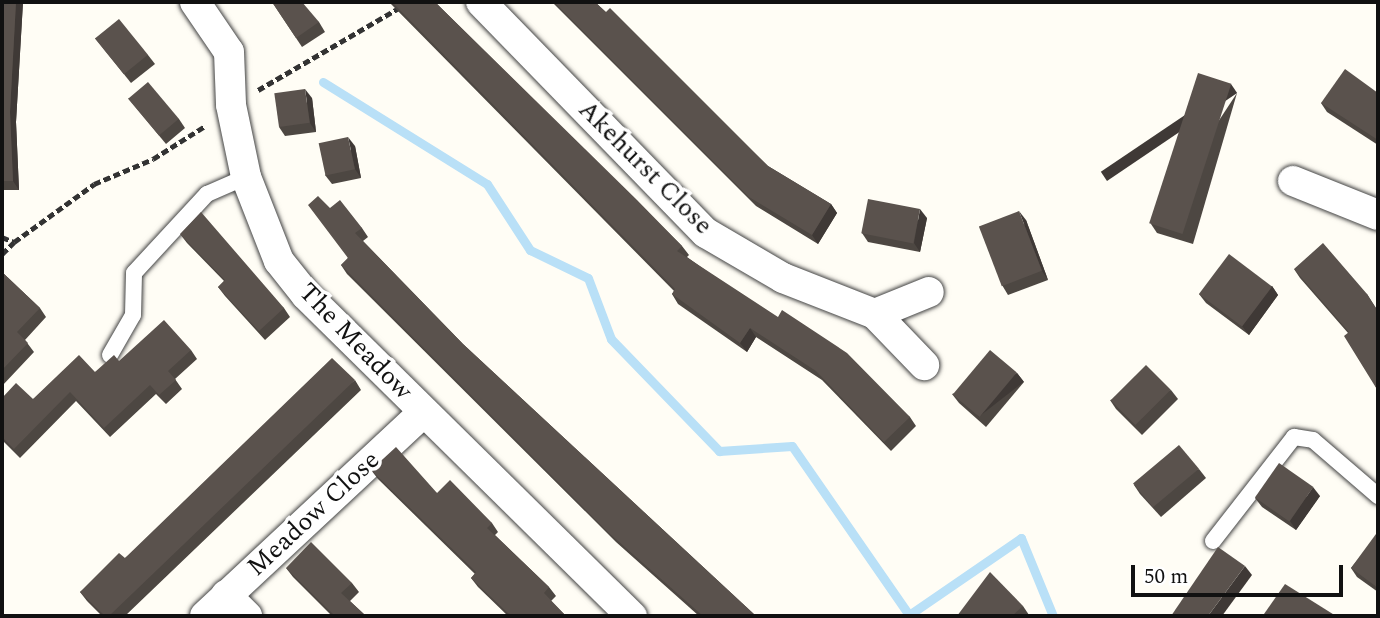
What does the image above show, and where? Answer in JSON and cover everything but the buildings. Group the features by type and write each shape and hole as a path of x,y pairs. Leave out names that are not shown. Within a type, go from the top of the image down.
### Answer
{"street":[{"name":"The Meadow","path":"195,2 229,52 231,105 246,177 279,261 424,412 632,616"},
{"name":"Akehurst Close","path":"481,2 706,233 783,278 875,314 924,365"},
{"path":"1293,181 1378,215"},
{"path":"875,314 929,292"},
{"name":"Meadow Close","path":"205,616 424,412"},
{"path":"226,596 247,616"}],"lane":[{"path":"110,355 133,315 134,273 207,194 246,177"},
{"path":"1213,541 1294,438 1313,440 1378,496"}],"path":[{"path":"2,254 14,242"}],"waterway":[{"path":"323,82 487,184 530,250 588,278 611,339 719,451 792,446 909,615 1021,538 1053,616"}]}
